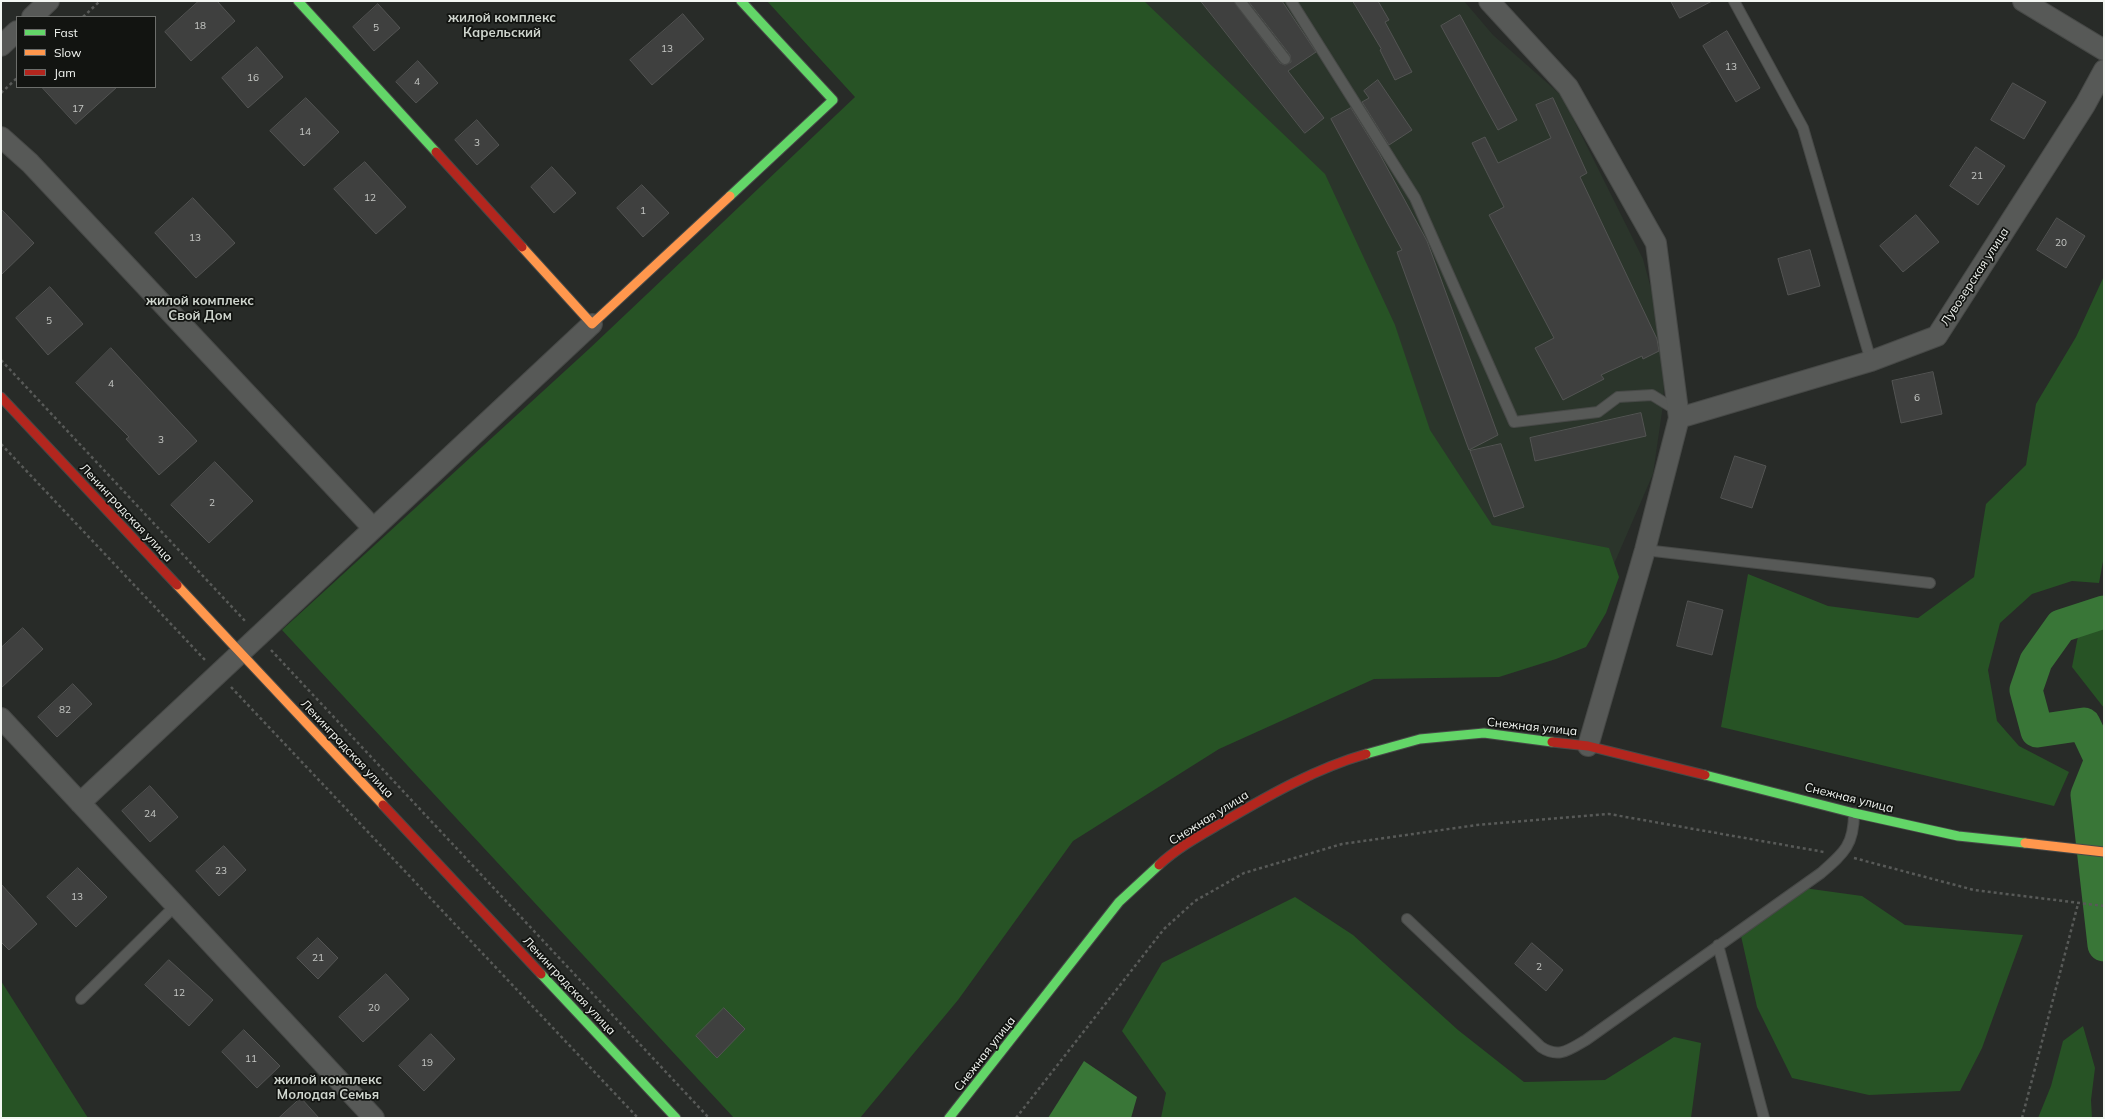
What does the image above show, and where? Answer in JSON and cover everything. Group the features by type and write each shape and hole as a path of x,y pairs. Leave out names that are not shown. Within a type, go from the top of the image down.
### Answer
{"street":[{"path":"33,16 49,1"},
{"path":"298,1 592,324"},
{"path":"80,804 833,100 741,1"},
{"path":"1489,1 1568,87 1656,243 1679,414 1644,550 1588,746"},
{"path":"2023,1 2104,50"},
{"path":"1,46 16,32"},
{"name":"Лувозерская улица","path":"1679,414 1871,361 1937,336 2085,105 2104,70"},
{"path":"1,137 30,163 374,528"},
{"name":"Ленинградская улица","path":"1,397 676,1118"},
{"path":"1,720 374,1118"},
{"name":"Снежная улица","path":"950,1118 1119,902 1162,862 1202,834 1250,806 1295,783 1352,758 1420,739 1484,733 1588,746 1854,813 1958,836 2059,849 2104,852"}],"lane":[{"path":"1240,1 1285,58"},
{"path":"1291,1 1415,198 1514,422 1598,412 1618,397 1652,395 1679,414"},
{"path":"1734,1 1803,128 1871,361"},
{"path":"1644,550 1930,583"},
{"path":"1407,919 1541,1047 1548,1052 1556,1054 1569,1050 1586,1040 1821,873 1842,855 1854,831 1854,813"},
{"path":"81,1000 175,906"},
{"path":"1718,945 1764,1118"}],"path":[{"path":"84,16 100,1"},
{"path":"1,93 16,79"},
{"path":"1,360 709,1118"},
{"path":"1,444 638,1118"},
{"path":"1016,1118 1164,929 1195,901 1244,873 1342,844 1477,825 1609,814 1842,855 1900,872 1974,890 2090,906 2104,906"},
{"path":"2022,1118 2078,904"}],"shaded area":[{"path":"767,1 1144,1 1325,174 1395,325 1430,430 1492,525 1609,548 1619,577 1606,613 1586,647 1556,659 1499,677 1374,679 1219,749 1073,841 958,1000 860,1118 734,1118 282,630 589,349 855,97"},
{"path":"1137,1 1464,1 1493,35 1562,96 1643,259 1666,344 1663,405 1653,474 1614,564 1496,534"},
{"path":"2104,276 2104,556 2099,583 2072,581 2032,594 2000,623 1988,670 1997,721 2019,746 2069,772 2054,806 1721,727 1748,574 1828,606 1918,618 1974,577 1986,504 2026,465 2036,404 2076,337"},
{"path":"2104,626 2104,708 2072,667 2078,636"},
{"path":"1804,888 1862,896 1905,925 2023,935 1982,1048 1960,1091 1869,1095 1792,1078 1757,1007 1741,936"},
{"path":"1295,897 1353,935 1458,1030 1524,1082 1605,1080 1674,1037 1701,1043 1691,1118 1161,1118 1166,1093 1122,1031 1162,963"},
{"path":"1,981 88,1118 1,1118"},
{"path":"2083,1026 2095,1068 2091,1100 2092,1118 2038,1118 2051,1086 2063,1041"},
{"path":"1084,1061 1137,1097 1131,1118 1048,1118"}],"building":[{"path":"199,1 217,1 235,21 191,61 165,32"},
{"path":"1201,1 1234,1 1280,63 1285,65 1291,62 1290,55 1248,1 1282,1 1316,52 1288,71 1324,118 1305,133"},
{"path":"1353,1 1378,1 1389,20 1385,22 1412,72 1395,80 1380,50 1381,49"},
{"path":"1671,1 1712,1 1680,18"},
{"path":"378,4 400,28 374,51 353,27"},
{"path":"683,14 704,39 652,85 630,60"},
{"path":"1460,15 1517,120 1498,130 1441,26"},
{"path":"1727,31 1760,88 1736,102 1703,46"},
{"path":"257,47 283,77 248,108 222,78"},
{"path":"418,61 438,83 416,103 396,82"},
{"path":"1378,80 1412,130 1389,145 1362,102 1369,98 1364,91"},
{"path":"2013,83 2046,102 2024,139 1991,120"},
{"path":"43,88 116,88 76,124"},
{"path":"306,98 339,132 304,166 270,131"},
{"path":"1553,98 1587,173 1580,177 1657,339 1659,351 1643,359 1642,356 1601,375 1604,379 1563,400 1535,348 1554,338 1489,215 1504,207 1472,143 1485,137 1498,163 1551,138 1536,105"},
{"path":"1351,108 1379,153 1427,241 1498,435 1469,450 1397,252 1402,250 1331,119"},
{"path":"477,120 499,145 477,165 455,140"},
{"path":"1976,147 2005,166 1978,205 1950,186"},
{"path":"365,162 406,207 376,234 334,189"},
{"path":"552,167 576,193 554,213 531,187"},
{"path":"642,185 669,213 643,237 617,208"},
{"path":"193,198 235,243 196,278 155,233"},
{"path":"1,209 34,243 1,275"},
{"path":"1916,215 1939,242 1903,272 1880,246"},
{"path":"2057,218 2085,236 2066,268 2037,250"},
{"path":"1810,250 1820,286 1788,295 1778,259"},
{"path":"50,287 83,324 48,355 16,318"},
{"path":"111,348 197,441 159,475 126,439 129,437 76,383"},
{"path":"1933,372 1942,414 1901,423 1892,381"},
{"path":"1641,413 1646,436 1535,461 1530,438"},
{"path":"1501,444 1524,507 1494,517 1470,451"},
{"path":"1735,456 1766,466 1752,508 1721,498"},
{"path":"215,462 253,501 209,543 171,505"},
{"path":"1688,601 1723,610 1712,655 1677,646"},
{"path":"23,628 43,649 1,688 1,648"},
{"path":"73,684 92,704 57,737 38,717"},
{"path":"150,786 178,817 150,842 122,811"},
{"path":"224,846 246,870 219,896 196,871"},
{"path":"78,868 107,897 76,927 47,897"},
{"path":"1,884 37,924 9,950 1,942"},
{"path":"318,938 338,958 318,979 297,958"},
{"path":"1532,943 1563,970 1546,991 1515,964"},
{"path":"169,960 213,1000 189,1026 145,985"},
{"path":"386,974 409,999 363,1042 339,1017"},
{"path":"724,1008 745,1029 717,1058 696,1036"},
{"path":"244,1030 280,1066 257,1088 222,1052"},
{"path":"431,1034 455,1059 424,1091 399,1066"},
{"path":"301,1098 319,1118 279,1118"}],"waterway":[{"path":"2104,612 2061,626 2036,661 2026,690 2037,731 2084,724 2101,760 2087,795 2104,945"}],"traffic: fast":[{"path":"298,1 436,152"},
{"path":"730,196 833,100 741,1"},
{"path":"1366,754 1420,739 1484,733 1552,742"},
{"path":"1705,775 1854,813 1958,836 2025,843"},
{"path":"949,1118 1119,902 1159,865"},
{"path":"541,974 676,1118"}],"traffic: slow":[{"path":"522,247 592,324 730,196"},
{"path":"177,585 383,805"},
{"path":"2025,843 2104,852"}],"traffic: jam":[{"path":"436,152 522,247"},
{"path":"1,397 177,585"},
{"path":"1552,742 1588,746 1705,775"},
{"path":"1159,865 1166,858 1191,841 1276,792 1311,774 1366,754"},
{"path":"383,805 541,974"}],"district":[{"name":"жилой комплекс Карельский","path":"502,26"},
{"name":"жилой комплекс Свой Дом","path":"200,308"},
{"name":"жилой комплекс Молодая Семья","path":"328,1088"}]}
